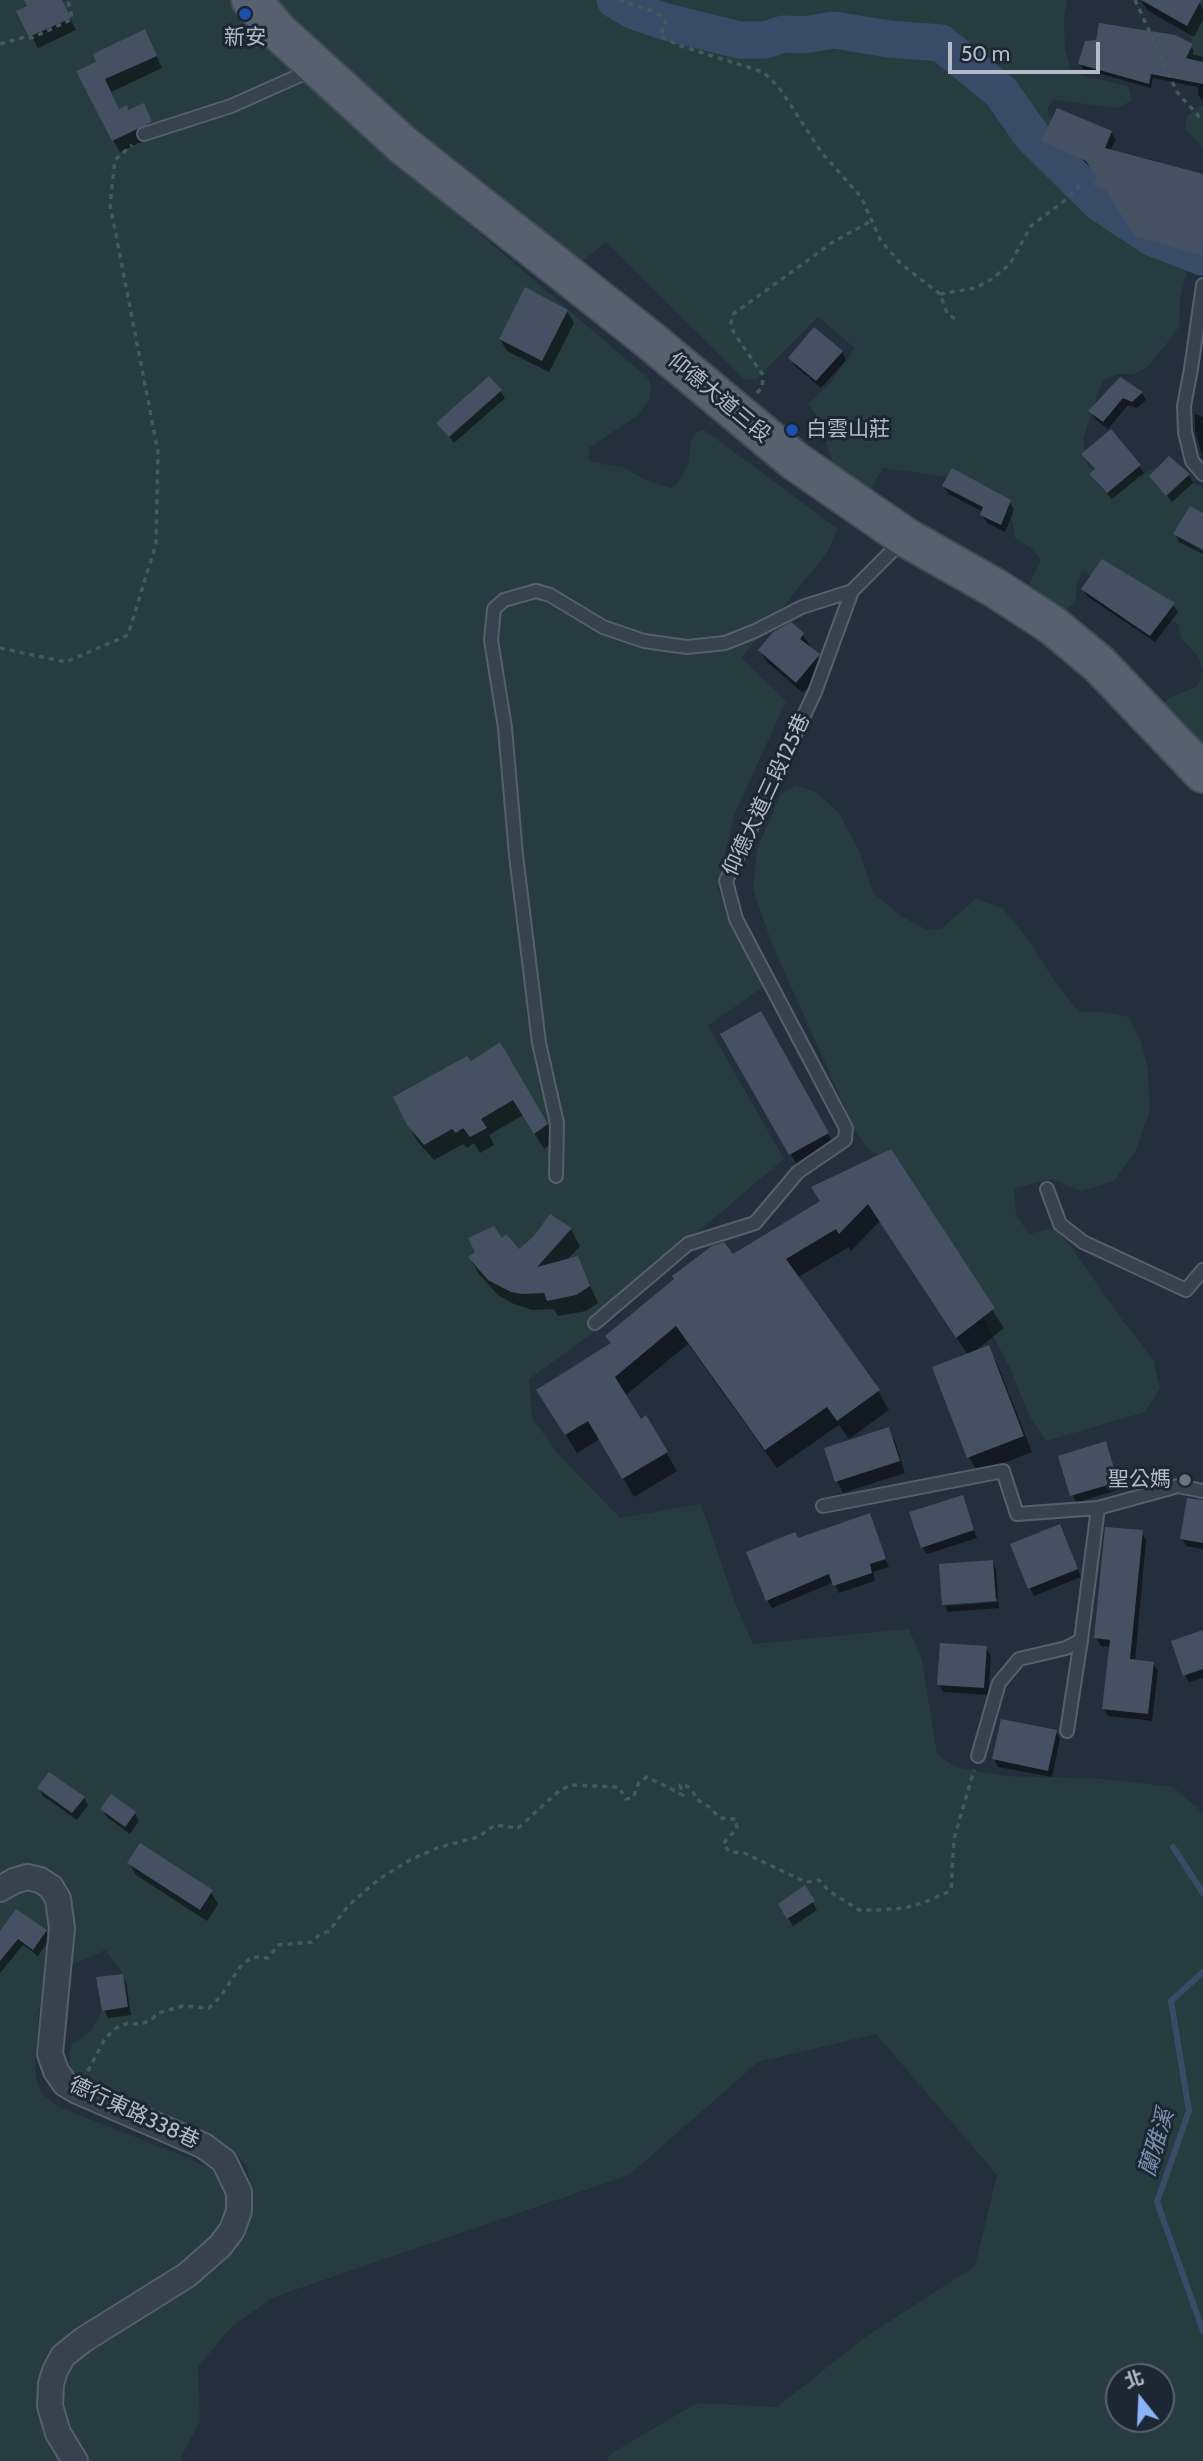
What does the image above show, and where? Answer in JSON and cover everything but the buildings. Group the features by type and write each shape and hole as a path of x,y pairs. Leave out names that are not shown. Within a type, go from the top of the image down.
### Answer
{"main road":[{"name":"仰德大道三段","path":"251,0 279,32 403,145 651,341 795,461 905,537 995,588 1052,625 1100,664 1203,773"}],"street":[{"name":"德行東路338巷","path":"0,1889 27,1877 40,1880 51,1887 58,1899 62,1927 50,2054 65,2084 204,2146 224,2161 239,2192 239,2211 232,2230 220,2246 187,2275 83,2340 63,2356 51,2384 50,2406 58,2433 75,2461"}],"lane":[{"path":"144,134 231,106 318,68"},
{"path":"1203,285 1197,372 1184,406 1185,432 1192,461 1203,474"},
{"name":"仰德大道三段125巷","path":"594,1323 688,1244 755,1223 798,1172 845,1140 846,1128 736,919 726,881 815,692 852,591 905,537"},
{"path":"555,1176 558,1123 538,1030 516,855 505,729 491,640 494,609 504,600 536,591 550,595 603,627 644,641 687,647 725,643 802,607 852,591"},
{"path":"1047,1189 1060,1224 1083,1242 1186,1290 1203,1270"},
{"path":"823,1506 1003,1471 1017,1514 1098,1508 1178,1486 1203,1491"},
{"path":"1067,1731 1098,1508"},
{"path":"978,1756 999,1683 1019,1659 1066,1648 1081,1640"}],"path":[{"path":"0,44 32,38 72,19 68,0"},
{"path":"619,0 655,12 663,18 666,22 660,36 678,45 762,72 778,86 822,153 861,197 881,241 901,264 940,294 947,313 955,319"},
{"path":"1135,0 1177,92 1203,121"},
{"path":"0,648 66,662 128,635 156,544 158,452 110,204 116,160 144,134"},
{"path":"940,294 975,288 992,279 1010,264 1031,226 1068,198 1082,183"},
{"path":"739,415 762,387 763,375 734,333 732,315 833,242 873,220"},
{"path":"77,2091 104,2040 114,2029 128,2023 141,2024 158,2013 183,2006 209,2008 221,1996 240,1966 252,1956 268,1958 278,1945 312,1942 329,1931 349,1905 389,1872 438,1848 478,1837 495,1825 518,1828 559,1791 571,1785 620,1787 626,1799 633,1798 639,1782 647,1777 683,1795 680,1785 687,1786 696,1798 711,1808 719,1818 736,1819 737,1828 723,1844 730,1852 744,1853 806,1882 820,1880 829,1891 859,1910 905,1908 925,1902 946,1894 951,1889 954,1839 978,1756"}],"green space":[{"path":"0,0 232,0 317,94 649,379 649,401 638,415 590,447 588,459 625,468 645,480 671,488 676,485 688,466 691,441 697,432 704,430 838,529 827,553 741,658 786,701 735,813 717,887 764,986 708,1026 784,1159 688,1240 590,1335 529,1379 532,1418 559,1455 620,1518 701,1504 735,1603 753,1644 909,1629 922,1660 937,1754 955,1767 1005,1776 1103,1779 1173,1787 1203,1813 1203,2461 606,2461 612,2453 697,2403 777,2407 867,2336 975,2266 997,2175 876,2034 758,2062 629,2175 274,2297 232,2326 198,2367 200,2421 179,2461 0,2461","holes":["105,1950 123,1974 128,2007 102,2011 91,2031 73,2043 69,2053 72,2081 140,2106 230,2147 247,2166 253,2196 251,2215 219,2173 59,2107 41,2093 36,2078 35,2061 44,1978"]},
{"path":"276,0 1067,0 1064,17 1065,49 1070,69 1084,76 1128,86 1132,100 1118,108 1053,100 1047,109 1061,139 1109,180 1168,237 1188,267 1180,300 1179,327 1149,366 1134,374 1117,374 1102,381 1083,439 1088,468 1140,476 1159,466 1203,488 1203,670 1197,655 1181,638 1178,624 1082,571 1077,584 1076,601 1058,617 1025,592 1041,560 1032,549 1015,538 1012,519 943,476 883,468 871,488 852,486 834,465 827,446 827,433 808,404 831,382 855,348 818,317 755,380 744,379 606,242 578,265 504,208 356,77"},
{"path":"1199,0 1203,0 1203,62 1187,56 1193,44 1187,26"},
{"path":"1203,106 1203,147 1185,130 1187,116"},
{"path":"1203,671 1203,760 1160,709 1169,698 1198,686"},
{"path":"796,786 816,792 839,813 859,851 873,893 901,916 927,930 941,929 976,899 1002,908 1024,934 1060,989 1079,1012 1103,1012 1128,1017 1141,1041 1148,1070 1150,1110 1135,1152 1114,1181 1081,1191 1053,1179 1014,1188 1016,1215 1029,1234 1054,1228 1069,1244 1153,1359 1160,1388 1145,1412 1046,1441 1029,1415 1009,1366 983,1317 995,1308 890,1149 878,1155 867,1148 855,1130 772,944 753,889 757,849 781,794"}],"waterway":[{"path":"615,0 634,11 666,22 739,40 765,40 783,34 803,35 834,30 889,39 941,43 1001,92 1032,136 1100,203 1153,238 1202,257"},
{"name":"蘭雅溪","path":"1173,1847 1203,1893"},
{"name":"蘭雅溪","path":"1203,1972 1171,2001 1189,2111 1157,2202 1203,2331"}],"place":[{"name":"新安","path":"245,14"},
{"name":"白雲山莊","path":"792,430"},
{"name":"聖公媽","path":"1185,1480"}]}
